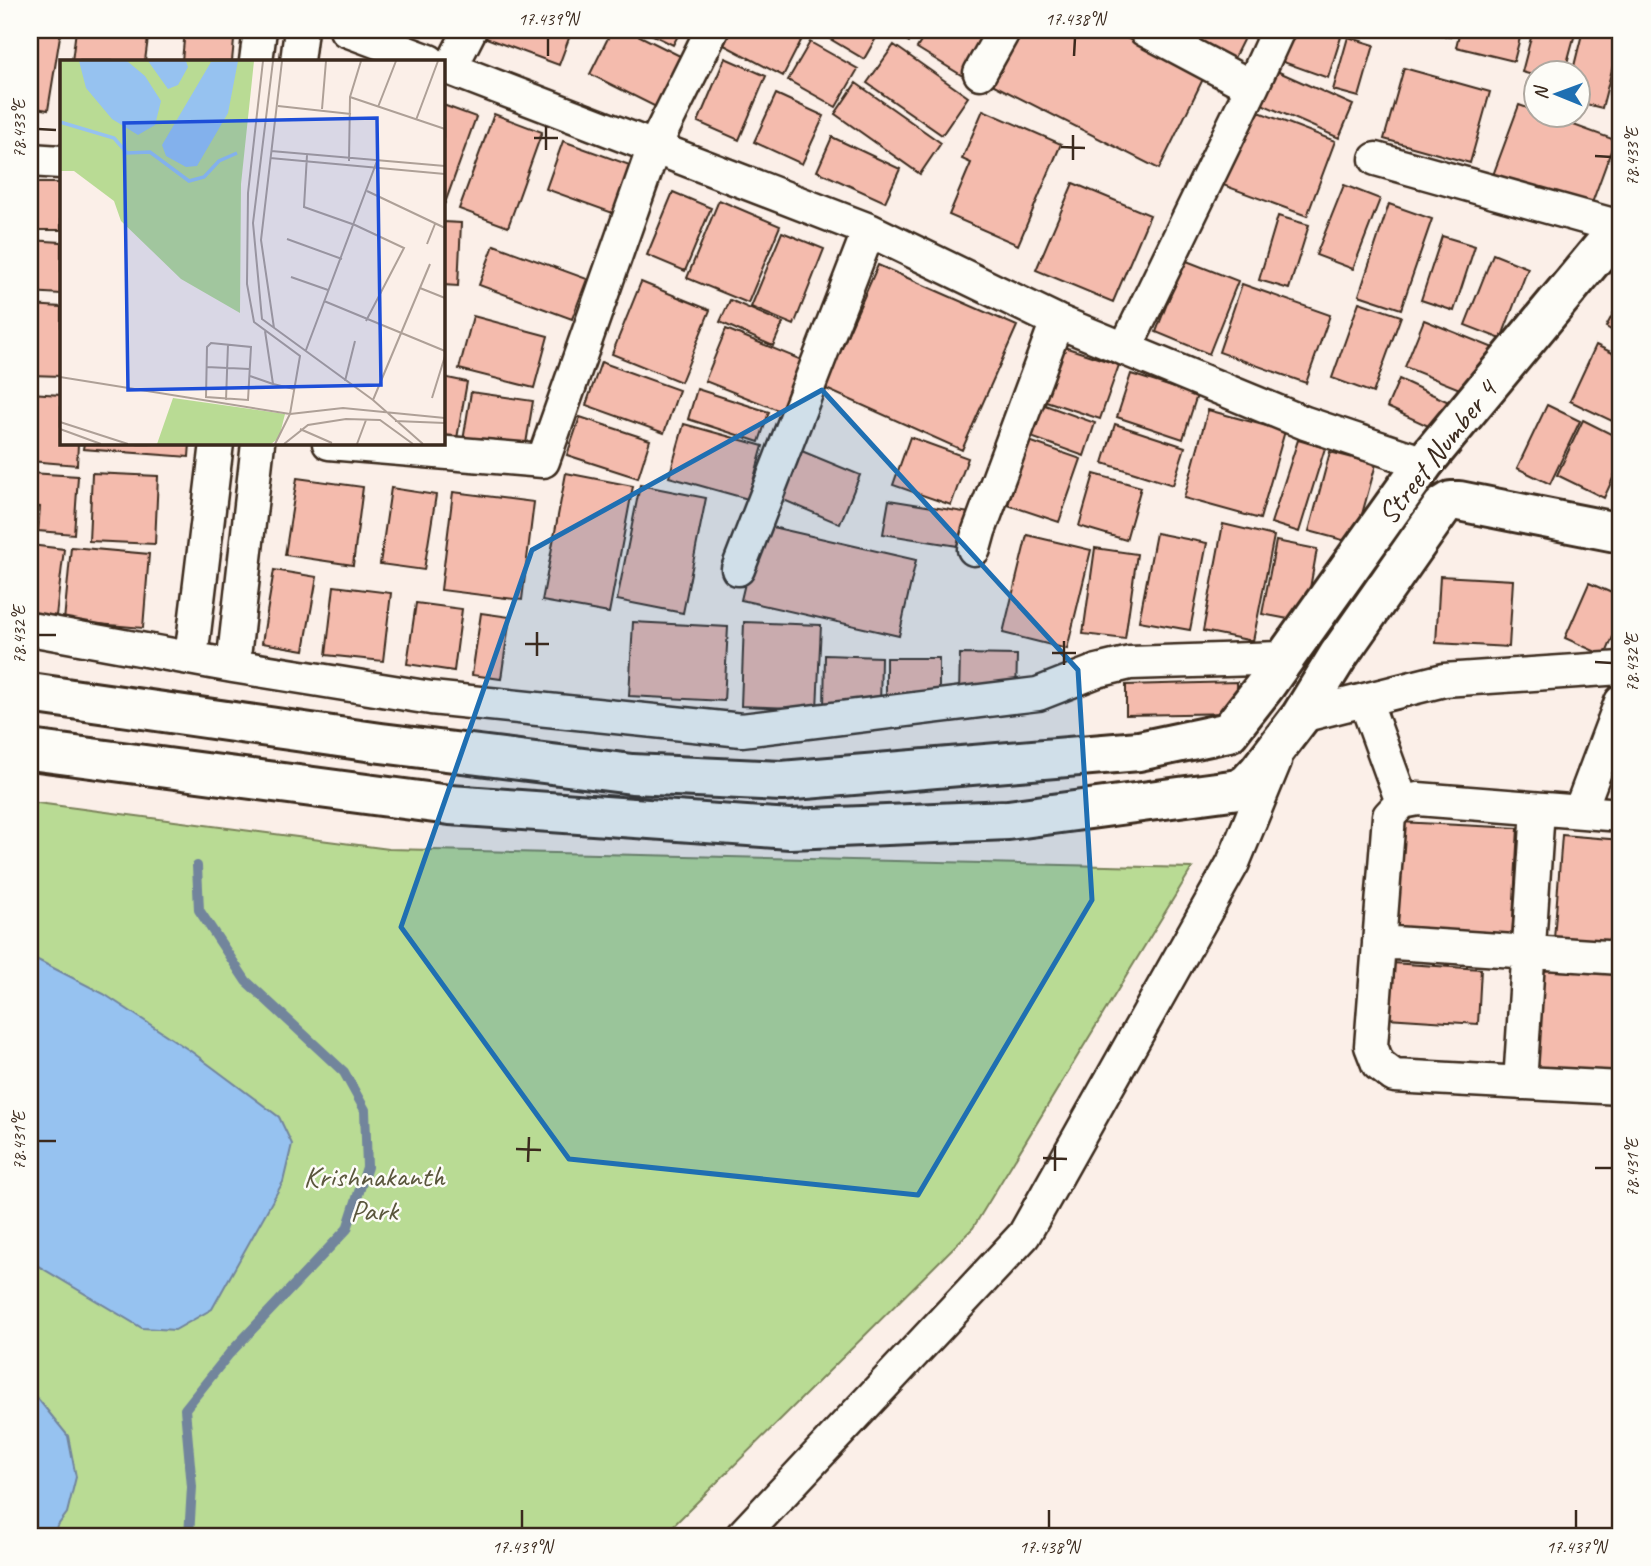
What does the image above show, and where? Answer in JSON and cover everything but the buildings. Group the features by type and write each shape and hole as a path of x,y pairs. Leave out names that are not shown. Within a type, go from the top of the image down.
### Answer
{"main road":[{"name":"Street Number 4","path":"1229,732 1424,463 1621,226"},
{"path":"30,750 450,805 790,829 1008,820 1239,789 1248,783 1293,727 1353,634 1443,506 1459,501 1621,533"},
{"path":"30,693 381,743 632,774 782,781 1139,751 1229,732 1248,783"}],"street":[{"path":"256,60 260,30"},
{"path":"297,60 301,30"},
{"path":"346,30 425,60"},
{"path":"444,62 470,30"},
{"path":"341,444 543,461 654,147 712,30"},
{"path":"980,74 1004,30"},
{"path":"1145,30 1252,87"},
{"path":"1125,349 1278,30"},
{"path":"444,67 869,230 1057,321 1305,423 1424,463"},
{"path":"1376,159 1621,226"},
{"path":"30,160 60,162"},
{"path":"738,569 869,230"},
{"path":"974,549 1057,321"},
{"path":"191,658 217,444"},
{"path":"233,666 258,444"},
{"path":"30,629 431,698 742,730 1038,694 1097,671 1130,663 1274,672"},
{"path":"742,1536 1024,1235 1233,863 1293,727 1365,700 1444,680 1621,668"},
{"path":"1365,700 1402,802"},
{"path":"1582,812 1621,702"},
{"path":"1621,815 1418,799 1402,802 1390,816 1371,1046 1378,1064 1394,1076 1621,1088"},
{"path":"1520,1083 1538,809"},
{"path":"1379,942 1621,958"}],"highlighted area":[{"path":"822,390 1078,670 1092,900 918,1195 569,1159 401,927 532,550"}],"green space":[{"name":"Krishnakanth Park","path":"30,802 389,849 1192,868 973,1228 663,1536 30,1536"}],"water":[{"path":"30,956 104,994 192,1052 279,1117 292,1144 283,1182 212,1309 175,1330 142,1328 30,1261"},
{"path":"30,1389 68,1436 76,1477 67,1513 50,1536 30,1536"}],"waterway":[{"path":"189,1536 192,1487 185,1409 229,1354 347,1229 367,1167 365,1110 344,1072 246,981 199,910 197,866"}]}
